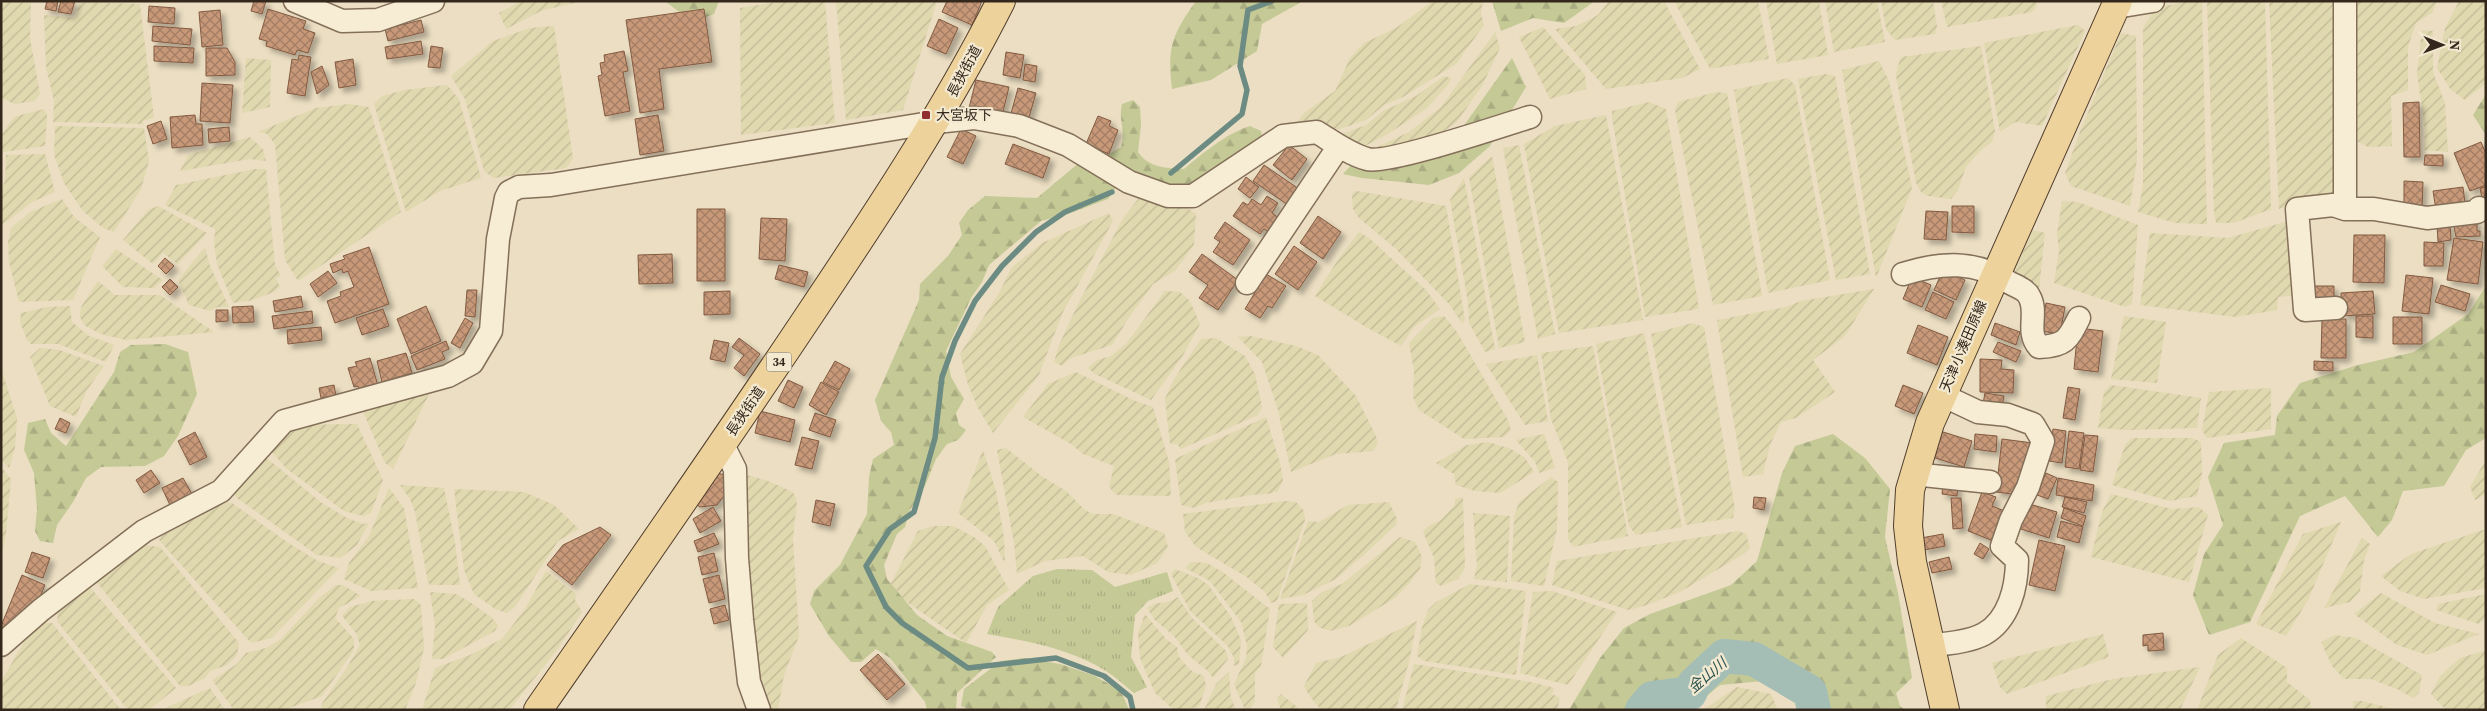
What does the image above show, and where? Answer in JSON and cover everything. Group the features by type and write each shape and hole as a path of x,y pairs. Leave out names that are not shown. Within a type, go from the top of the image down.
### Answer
{"main road":[{"name":"長狭街道","path":"538,710 723,445 936,122 1001,1"},
{"name":"天津小湊田原線","path":"1945,710 1909,543 1908,509 1913,474 1930,423 1942,395 2117,4"}],"street":[{"path":"296,1 342,21 378,20 433,1"},
{"path":"2117,4 2152,1"},
{"path":"2345,1 2345,209"},
{"path":"1,645 41,610 144,531 221,491 284,421 448,376 472,363 491,331 498,239 506,198 510,192 519,188 551,185 936,122 974,118 1019,126 1068,145 1129,182 1168,196 1193,196 1283,136 1317,132 1339,146 1369,160 1406,154 1530,117"},
{"path":"1247,284 1339,146"},
{"path":"2336,308 2305,310 2297,209 2333,205 2345,209 2374,210 2427,218 2477,212 2479,208"},
{"path":"1903,274 1917,269 1959,263 1995,273 2028,294 2033,306 2030,327 2033,340 2039,346 2057,346 2069,337 2079,318"},
{"path":"1931,646 1949,644 1984,634 2006,613 2017,577 2017,560 2002,546 2011,520 2028,487 2043,442 2033,424 2008,415 1978,412 1942,395"},
{"path":"723,445 735,469 742,620 749,682 759,710"},
{"path":"1913,474 1990,482"}],"shaded area":[{"path":"1,1 31,3 30,38 40,94 35,101 15,104 1,98"},
{"path":"521,1 582,1 541,11 506,29 499,13"},
{"path":"782,1 825,1 835,123 741,135 740,8"},
{"path":"836,1 937,1 903,110 846,120"},
{"path":"1433,1 1483,1 1481,13 1484,25 1456,64 1403,97 1384,105 1366,120 1340,129 1293,128 1304,113 1335,91 1350,58 1364,43 1396,28"},
{"path":"1609,1 1664,1 1700,69 1682,78 1606,89 1555,29 1576,26 1598,15"},
{"path":"1674,1 1758,1 1769,59 1710,69"},
{"path":"1766,1 1819,1 1828,55 1777,64"},
{"path":"1825,1 1877,1 1885,42 1834,52"},
{"path":"1881,1 1933,1 1937,26 1935,34 1895,40 1886,29"},
{"path":"1941,1 2036,1 2037,5 2032,12 1947,27"},
{"path":"2190,1 2202,1 2207,224 2175,223 2138,212 2143,185 2143,28 2155,8"},
{"path":"2207,1 2265,1 2271,209 2234,223 2216,223 2214,213"},
{"path":"2269,1 2337,1 2339,191 2330,202 2299,203 2279,209"},
{"path":"2356,1 2437,1 2432,13 2416,23 2408,47 2408,90 2391,96 2392,146 2368,147 2351,138"},
{"path":"2459,1 2486,1 2486,83 2465,100 2451,90 2437,68 2445,28"},
{"path":"80,2 140,4 154,118 142,121 144,124 53,122 54,101 46,67 44,15 75,18"},
{"path":"2078,25 2085,31 2042,126 2015,122 2000,132 1984,43"},
{"path":"554,26 573,159 566,168 494,178 484,171 465,99 451,76 493,41 530,28"},
{"path":"1543,27 1585,75 1586,89 1550,99 1519,37"},
{"path":"2422,30 2433,31 2433,72 2445,103 2448,152 2424,150 2425,130 2417,73"},
{"path":"1495,32 1500,48 1482,86 1456,123 1430,140 1373,149 1409,132 1441,107"},
{"path":"2121,33 2136,36 2137,159 2130,206 2071,186 2065,173"},
{"path":"1981,46 1995,131 1992,142 1980,151 1966,167 1958,190 1951,199 1928,196 1921,192 1916,183 1896,76 1901,57"},
{"path":"246,58 271,60 270,107 242,113"},
{"path":"1879,61 1889,81 1912,188 1876,278 1842,70"},
{"path":"1826,74 1835,76 1870,274 1836,280 1798,79"},
{"path":"1444,76 1451,78 1448,85 1426,109 1386,135 1363,147 1337,136 1366,125 1383,111 1416,96"},
{"path":"1788,78 1795,85 1830,280 1768,293 1734,90"},
{"path":"447,85 459,99 481,178 440,191 406,212 374,104 382,96 405,90"},
{"path":"1716,92 1727,93 1762,296 1713,305 1675,110 1678,102"},
{"path":"1649,102 1666,109 1699,309 1645,317 1612,111"},
{"path":"349,104 369,107 401,212 298,281 285,260 275,144 267,134 258,132 316,108"},
{"path":"44,109 47,115 45,146 3,152 1,160 1,135 14,117"},
{"path":"1606,115 1643,320 1559,333 1524,144 1555,126"},
{"path":"55,126 144,128 149,161 141,189 114,232 103,228 83,211 64,183 54,155"},
{"path":"250,137 263,149 266,161 250,159 180,171 188,155"},
{"path":"1519,145 1555,334 1538,339 1503,148"},
{"path":"45,154 55,192 32,202 1,226 1,196 5,179 6,155"},
{"path":"1492,156 1525,342 1499,348 1469,177"},
{"path":"255,169 266,169 275,265 281,276 276,278 280,287 274,292 253,300 233,303 217,264 214,243 215,229 165,205 176,185"},
{"path":"1464,178 1495,349 1485,352 1469,323 1468,302 1450,200"},
{"path":"1356,191 1446,206 1465,320 1462,323 1449,304 1396,249 1359,218 1353,209 1352,194"},
{"path":"62,199 74,217 100,237 73,300 19,302 9,262 8,242 11,228 30,212"},
{"path":"1138,199 1183,205 1196,214 1194,245 1175,271 1153,284 1112,345 1071,358 1062,366 1054,362 1059,345 1122,220"},
{"path":"2062,201 2078,202 2138,225 2132,304 2125,307 2054,283 2059,252 2057,233"},
{"path":"158,206 207,233 178,264 163,253 153,264 123,240 148,210"},
{"path":"1109,213 1113,221 1062,314 1039,375 993,433 978,408 968,385 960,354 999,293 1012,267 1042,243"},
{"path":"2285,222 2296,231 2300,295 2278,297 2277,310 2235,317 2140,305 2150,233 2228,238"},
{"path":"2033,230 2045,233 2039,289 2014,272"},
{"path":"1359,232 1369,238 1426,290 1440,309 1414,327 1401,346 1315,296 1339,258"},
{"path":"205,247 210,266 229,307 218,307 210,311 189,305 178,280"},
{"path":"116,249 163,280 154,288 123,287 102,266"},
{"path":"98,281 115,295 160,295 214,332 126,340 101,334 84,325 80,317 81,307"},
{"path":"1874,289 1845,336 1813,360 1835,392 1796,418 1781,422 1770,445 1763,474 1743,477 1717,320 1786,307 1801,301"},
{"path":"1165,291 1180,292 1190,301 1200,324 1182,357 1151,400 1095,374 1088,368 1097,360 1111,356 1126,344"},
{"path":"70,306 72,322 89,336 114,345 106,362 58,344 31,344 27,340 20,322 21,313 47,307"},
{"path":"1444,316 1457,332 1508,420 1511,430 1504,437 1464,439 1419,410 1413,397 1414,371 1409,343 1433,318"},
{"path":"2124,316 2166,322 2157,383 2111,379"},
{"path":"1692,323 1704,327 1735,509 1733,518 1686,525 1651,334"},
{"path":"1644,333 1682,527 1636,535 1629,526 1596,344"},
{"path":"1251,336 1296,346 1318,355 1356,396 1378,443 1373,451 1336,454 1291,472 1278,410 1262,362 1238,337"},
{"path":"1216,338 1245,356 1255,374 1262,407 1258,415 1181,449 1177,444 1170,444 1165,399 1174,379 1201,339"},
{"path":"1593,346 1628,536 1573,547 1568,539 1568,462 1551,419 1541,353"},
{"path":"40,348 59,350 104,366 87,390 76,417 50,406 30,357"},
{"path":"1537,355 1548,421 1525,425 1486,364"},
{"path":"1,368 17,418 15,448 9,468 1,460"},
{"path":"1076,372 1133,400 1153,407 1169,462 1171,496 1116,495 1109,487 1114,466 1083,454 1071,444 1023,417 1048,384"},
{"path":"2111,385 2201,398 2197,428 2129,430 2098,428 2104,392"},
{"path":"2271,388 2271,429 2207,438 2202,430 2209,392"},
{"path":"430,392 393,469 385,463 362,409"},
{"path":"1266,417 1280,463 1283,480 1278,491 1206,503 1194,508 1181,505 1175,459"},
{"path":"357,424 383,480 371,513 363,516 344,511 287,469 269,449 290,425"},
{"path":"1544,434 1555,468 1539,473 1535,462 1516,440"},
{"path":"2132,438 2192,438 2201,442 2202,474 2197,496 2170,501 2112,485 2125,445"},
{"path":"1488,442 1511,449 1525,458 1534,472 1500,493 1475,491 1456,485 1454,474 1436,463 1467,445"},
{"path":"1006,448 1043,477 1066,491 1085,510 1093,514 1113,514 1164,533 1168,547 1157,563 1131,575 1108,572 1083,556 1045,561 1017,574 1014,543 997,450"},
{"path":"983,450 996,491 1004,537 1005,564 994,541 958,513"},
{"path":"264,456 322,503 347,518 363,524 369,523 357,545 340,558 317,555 237,498 230,489"},
{"path":"2486,460 2486,494 2475,500 2470,487"},
{"path":"1,467 11,479 6,534 1,554"},
{"path":"744,474 768,481 793,492 797,501 793,539 799,636 784,675 778,710 766,710 757,681 746,559"},
{"path":"1551,477 1558,482 1557,529 1544,586 1511,581 1514,517 1519,502"},
{"path":"400,485 444,488 455,542 460,585 430,585 428,582 415,512 410,499"},
{"path":"389,488 404,508 418,588 371,591 344,579 349,563 369,536"},
{"path":"454,489 524,492 554,505 579,529 558,541 515,607 507,613 495,609 474,594 464,570"},
{"path":"2111,494 2172,509 2199,507 2208,515 2189,582 2091,557 2102,512"},
{"path":"1463,497 1465,568 1458,579 1441,586 1436,583 1434,558 1423,532 1428,526 1441,520 1455,505 1455,499"},
{"path":"1285,501 1296,502 1304,511 1305,520 1277,601 1271,603 1265,592 1245,576 1196,547 1185,532 1183,514"},
{"path":"218,502 232,503 287,542 318,561 339,568 272,638 251,643 159,540 168,528"},
{"path":"1389,502 1397,519 1396,525 1367,552 1336,579 1303,595 1280,599 1308,521 1319,522 1348,505"},
{"path":"1473,513 1510,516 1507,582 1474,579 1477,565"},
{"path":"2341,522 2308,600 2286,636 2256,624 2303,534"},
{"path":"933,526 953,526 974,537 985,546 1009,590 987,605 966,643 888,589 918,531"},
{"path":"2486,529 2486,588 2424,599 2400,591 2381,576 2411,554"},
{"path":"1738,531 1746,534 1750,548 1745,553 1680,592 1644,606 1628,610 1552,585 1557,561"},
{"path":"1400,537 1415,542 1422,557 1420,569 1411,581 1395,598 1349,626 1330,631 1318,627 1314,621 1312,601 1322,592 1342,584"},
{"path":"2362,538 2370,544 2364,560 2360,591 2350,602 2324,608"},
{"path":"143,545 160,547 239,643 237,655 227,665 210,671 205,678 188,686 180,686 95,580"},
{"path":"1191,562 1207,563 1224,573 1270,609 1261,666 1255,673 1255,701 1250,710 1245,710 1234,684 1246,658 1247,645 1241,622 1210,581 1185,568"},
{"path":"1175,569 1200,579 1209,586 1231,617 1241,640 1239,664 1234,666 1234,658 1228,646 1190,611 1171,574"},
{"path":"546,571 576,594 575,600 582,612 557,650 509,710 422,710 435,668 470,655 502,639 525,609"},
{"path":"1470,584 1526,591 1516,675 1424,661 1417,656 1422,627 1428,610 1436,602"},
{"path":"336,585 343,585 361,596 339,608 335,618 354,639 354,650 322,696 284,710 234,710 212,680 237,664 246,653 266,648 281,639 319,598"},
{"path":"89,586 176,688 149,710 128,710 57,621 58,615 54,610"},
{"path":"1552,591 1617,612 1568,685 1520,673 1533,592"},
{"path":"430,592 456,594 473,604 492,618 498,625 495,631 443,659 432,659 435,626"},
{"path":"2381,593 2435,623 2479,634 2427,655 2397,645 2354,614"},
{"path":"2486,594 2486,618 2479,624 2436,610 2438,604"},
{"path":"1178,597 1191,617 1226,651 1228,659 1213,678 1209,672 1188,655 1174,636 1154,619 1147,608"},
{"path":"414,599 421,605 424,648 415,686 405,710 322,710 321,705 360,645 356,633 342,616 350,607 371,601"},
{"path":"1307,603 1308,630 1283,658 1273,647 1279,604"},
{"path":"1145,614 1166,639 1177,647 1179,657 1184,663 1193,672 1204,676 1206,686 1199,707 1174,710 1155,693 1140,658 1138,633"},
{"path":"1417,621 1410,658 1396,710 1321,710 1309,695 1304,686 1316,663 1341,657"},
{"path":"42,623 52,623 121,710 1,710 1,682 24,642"},
{"path":"2103,634 2109,657 2007,694 2000,687 1992,663"},
{"path":"2335,635 2356,638 2422,675 2419,693 2413,698 2399,690 2371,679 2344,679 2332,666 2321,642"},
{"path":"2241,638 2287,668 2287,682 2310,700 2311,710 2197,710 2218,655"},
{"path":"2486,650 2486,710 2446,710 2431,694 2440,676 2460,658"},
{"path":"1414,664 1531,682 1554,688 1552,694 1560,698 1557,710 1402,710"},
{"path":"2200,667 2180,710 2046,710 2046,696 2113,679"},
{"path":"1229,672 1231,698 1236,710 1204,710 1216,684"},
{"path":"1737,687 1771,694 1778,710 1703,710"},
{"path":"210,688 225,710 164,710 170,706"},
{"path":"1281,694 1299,710 1281,710 1277,699"},
{"path":"2353,701 2362,701 2397,710 2354,710"}],"green space":[{"path":"665,1 719,1 714,14 692,22"},
{"path":"1196,1 1303,1 1262,24 1257,51 1211,80 1172,89 1170,62 1173,42 1181,23"},
{"path":"1492,1 1595,1 1564,23 1533,18 1501,31"},
{"path":"1512,58 1526,87 1490,146 1459,173 1429,185 1362,178 1343,174 1354,162 1443,155"},
{"path":"2486,94 2486,135 2473,115"},
{"path":"1133,100 1140,107 1141,125 1138,152 1147,161 1158,166 1184,169 1224,138 1250,126 1261,131 1263,141 1199,187 1118,185 1108,199 1068,214 1041,221 989,265 946,351 951,377 964,399 956,413 959,425 966,430 958,440 947,444 936,459 925,486 910,510 905,527 897,534 884,565 887,579 917,615 947,636 992,652 996,657 957,693 956,710 927,710 925,702 890,658 876,649 861,662 851,662 829,636 810,604 814,591 840,565 867,514 869,477 873,459 894,445 891,432 881,421 875,400 919,300 920,284 948,256 962,235 959,223 968,210 985,196 1037,198 1080,162 1105,156 1121,147 1123,135 1122,104"},
{"path":"2486,286 2486,438 2466,450 2444,486 2403,491 2392,520 2378,537 2345,496 2300,516 2250,622 2209,635 2193,595 2204,554 2223,525 2208,477 2224,443 2275,435 2277,416 2300,383 2358,365 2414,352 2468,314"},
{"path":"165,344 188,352 197,394 178,436 164,456 145,466 101,467 86,478 73,502 57,525 53,543 40,541 35,531 37,509 34,473 24,450 28,423 45,419 51,433 66,446 114,372 120,352 131,345"},
{"path":"1833,434 1865,458 1890,489 1885,537 1898,593 1912,678 1896,693 1900,706 1905,710 1813,710 1794,692 1774,680 1720,685 1690,710 1569,710 1600,658 1624,628 1650,614 1731,585 1757,561 1782,473 1795,446"},
{"path":"1057,569 1092,570 1115,587 1167,572 1173,591 1148,601 1135,615 1131,657 1147,687 1134,693 1110,673 1093,663 1064,651 987,634 998,607 1033,576"},
{"path":"1025,658 1060,664 1093,675 1121,691 1129,710 971,710 961,706 964,689 1001,661"}],"building":[{"path":"47,1 58,1 56,11 45,9"},
{"path":"61,1 75,1 71,14 58,12"},
{"path":"254,1 266,1 262,14 251,11"},
{"path":"947,1 982,1 972,25 942,12"},
{"path":"149,6 175,8 174,24 148,22"},
{"path":"268,9 306,21 303,29 315,33 308,53 297,50 295,55 266,46 267,41 259,39"},
{"path":"704,9 712,62 659,69 664,109 640,113 626,20"},
{"path":"220,10 223,45 202,47 199,12"},
{"path":"939,19 958,28 946,54 927,46"},
{"path":"421,20 424,32 388,41 385,29"},
{"path":"153,26 192,29 190,45 152,41"},
{"path":"421,41 423,54 387,59 385,47"},
{"path":"154,46 194,48 193,63 154,61"},
{"path":"431,46 443,48 440,68 428,67"},
{"path":"206,48 227,48 235,62 235,75 206,76"},
{"path":"624,51 628,71 623,72 630,111 605,116 598,76 602,75 600,63 605,62 604,55"},
{"path":"1006,52 1024,55 1020,78 1003,75"},
{"path":"299,55 311,57 305,96 287,93 292,59 298,60"},
{"path":"353,59 356,85 339,88 335,62"},
{"path":"1025,64 1037,66 1035,82 1023,80"},
{"path":"322,66 329,85 317,94 311,72"},
{"path":"976,80 1009,87 1002,116 969,108"},
{"path":"202,83 233,85 230,123 200,121"},
{"path":"1018,88 1036,93 1028,121 1010,117"},
{"path":"2419,102 2420,157 2404,157 2403,103"},
{"path":"195,115 196,124 202,124 203,145 172,148 170,117"},
{"path":"658,115 664,151 640,155 635,119"},
{"path":"1098,116 1111,121 1109,126 1118,130 1109,154 1086,144"},
{"path":"161,121 167,139 153,144 147,126"},
{"path":"229,127 230,141 209,143 208,129"},
{"path":"961,129 976,136 963,164 947,157"},
{"path":"2481,142 2486,154 2486,185 2470,191 2454,153"},
{"path":"1013,144 1050,158 1043,178 1005,164"},
{"path":"1289,145 1307,159 1292,180 1273,165"},
{"path":"2425,155 2443,155 2443,166 2424,165"},
{"path":"1264,165 1299,189 1288,205 1253,181"},
{"path":"1246,177 1259,187 1250,198 1238,189"},
{"path":"2404,181 2423,182 2422,209 2404,209"},
{"path":"2463,187 2466,211 2437,216 2433,191"},
{"path":"2486,187 2486,208 2484,209 2480,188"},
{"path":"1267,196 1278,203 1272,213 1280,219 1270,233 1264,229 1260,234 1233,216 1243,202 1248,205 1252,199 1261,205"},
{"path":"1952,206 1974,206 1974,233 1952,232"},
{"path":"697,209 725,209 725,281 697,281"},
{"path":"1926,211 1948,212 1946,240 1924,239"},
{"path":"1318,216 1341,232 1323,259 1300,243"},
{"path":"761,218 787,219 785,261 759,259"},
{"path":"2477,220 2477,231 2480,231 2480,236 2456,237 2453,221"},
{"path":"1225,222 1250,240 1233,265 1213,252 1220,242 1214,238"},
{"path":"2450,223 2451,240 2438,242 2437,224"},
{"path":"2354,235 2385,235 2384,283 2353,282"},
{"path":"2454,238 2483,242 2478,284 2447,280"},
{"path":"2424,242 2444,243 2443,266 2424,266"},
{"path":"1294,246 1317,262 1298,290 1275,274"},
{"path":"369,247 389,304 335,323 327,301 341,296 340,292 354,287 348,271 343,273 342,269 333,273 330,264 345,259 343,256"},
{"path":"672,254 673,283 639,284 638,255"},
{"path":"1202,254 1238,280 1218,310 1199,298 1208,285 1189,272"},
{"path":"165,258 174,266 166,274 158,266"},
{"path":"779,265 808,272 804,287 775,279"},
{"path":"1943,270 1965,280 1956,300 1934,290"},
{"path":"328,271 337,283 318,297 310,284"},
{"path":"1266,274 1286,286 1272,308 1268,306 1260,318 1245,309"},
{"path":"2406,275 2433,278 2429,314 2402,311"},
{"path":"1912,277 1931,285 1922,307 1903,299"},
{"path":"170,279 178,287 170,295 162,287"},
{"path":"2441,285 2470,294 2465,311 2435,302"},
{"path":"2307,286 2334,286 2334,300 2307,300"},
{"path":"467,290 477,290 475,317 465,316"},
{"path":"730,291 730,314 704,315 704,292"},
{"path":"2373,291 2375,314 2342,316 2341,293"},
{"path":"1933,292 1954,302 1946,319 1925,310"},
{"path":"301,296 303,307 275,312 273,301"},
{"path":"2046,303 2065,307 2060,334 2041,331"},
{"path":"253,306 254,322 233,323 232,307"},
{"path":"426,306 441,341 411,354 397,319"},
{"path":"383,309 389,326 362,335 356,318"},
{"path":"216,310 228,310 228,321 216,322"},
{"path":"312,311 313,323 274,329 272,316"},
{"path":"2356,316 2373,316 2373,338 2356,337"},
{"path":"2393,317 2422,317 2422,344 2393,344"},
{"path":"465,318 473,323 460,348 451,343"},
{"path":"2322,319 2346,319 2346,358 2321,358"},
{"path":"1995,323 2020,332 2016,345 1991,335"},
{"path":"1918,325 1948,337 1937,365 1907,353"},
{"path":"321,327 322,340 288,344 287,330"},
{"path":"2078,328 2103,331 2098,372 2074,369"},
{"path":"739,338 760,354 744,376 734,368 744,355 732,347"},
{"path":"714,340 729,343 725,362 710,359"},
{"path":"446,341 449,349 442,352 445,359 417,370 411,356"},
{"path":"1998,342 2021,351 2016,362 1993,352"},
{"path":"406,353 412,373 382,382 377,361"},
{"path":"370,358 378,386 359,391 358,386 354,387 348,368 357,366 355,362"},
{"path":"1980,359 2002,360 2001,369 2014,370 2013,393 1980,392"},
{"path":"835,361 850,369 839,390 823,382"},
{"path":"2314,361 2333,362 2333,371 2314,370"},
{"path":"788,380 803,387 794,408 778,401"},
{"path":"821,382 839,392 826,415 809,405"},
{"path":"334,385 336,396 321,398 319,388"},
{"path":"1903,385 1923,393 1914,414 1895,406"},
{"path":"2068,387 2080,389 2075,420 2063,418"},
{"path":"1985,393 2004,396 2001,412 1982,409"},
{"path":"760,411 795,420 790,442 755,433"},
{"path":"815,413 836,420 830,437 809,430"},
{"path":"60,418 70,423 66,433 55,429"},
{"path":"2053,429 2066,431 2062,463 2049,461"},
{"path":"1940,431 1972,441 1964,467 1932,457"},
{"path":"2069,431 2084,433 2079,469 2065,467"},
{"path":"195,432 207,457 190,465 178,441"},
{"path":"1975,434 1997,436 1996,452 1974,449"},
{"path":"2085,435 2098,436 2093,472 2080,470"},
{"path":"802,437 819,441 812,469 795,465"},
{"path":"2002,439 2033,443 2020,495 1996,492"},
{"path":"151,470 160,483 144,493 136,480"},
{"path":"713,472 725,475 727,492 717,505 700,507 694,503"},
{"path":"2046,473 2057,478 2048,499 2037,495"},
{"path":"183,478 192,494 170,505 162,488"},
{"path":"2058,478 2094,485 2092,501 2056,495"},
{"path":"1943,484 1958,485 1957,496 1942,494"},
{"path":"1982,492 1996,497 1992,506 2007,512 1996,542 1968,531"},
{"path":"1754,497 1766,498 1764,510 1753,508"},
{"path":"2065,497 2087,502 2084,513 2062,507"},
{"path":"1951,498 1961,498 1963,528 1953,529"},
{"path":"816,500 835,504 830,526 812,522"},
{"path":"2026,503 2057,512 2049,538 2018,528"},
{"path":"713,507 721,521 700,533 693,519"},
{"path":"2064,508 2086,516 2083,526 2061,518"},
{"path":"2061,521 2083,527 2079,543 2057,537"},
{"path":"600,527 611,535 572,585 547,565 563,545"},
{"path":"714,533 719,544 698,552 694,541"},
{"path":"1943,534 1945,546 1924,550 1921,538"},
{"path":"2039,540 2065,546 2055,591 2029,585"},
{"path":"1980,543 1989,549 1983,559 1974,554"},
{"path":"32,552 50,558 43,578 25,572"},
{"path":"714,553 718,571 702,575 698,557"},
{"path":"1949,557 1952,569 1932,573 1929,562"},
{"path":"22,575 45,585 33,613 1,633 1,626"},
{"path":"719,575 725,599 709,603 703,579"},
{"path":"725,605 729,620 714,624 710,609"},
{"path":"2163,633 2164,650 2148,651 2148,645 2143,646 2143,635"},
{"path":"878,654 905,684 887,700 860,670"}],"waterway":[{"path":"1171,173 1242,114 1247,90 1240,66 1248,10 1272,1"},
{"path":"1112,192 1065,212 1036,232 1002,266 975,301 955,341 942,377 935,438 914,512 890,529 866,566 886,607 902,623 968,668 1056,658 1104,676 1130,697 1133,710"},
{"name":"金山川","path":"1642,710 1652,698 1690,693 1694,684 1724,656 1754,659 1810,692 1814,710"}],"place":[{"name":"大宮坂下","path":"926,115"}]}
